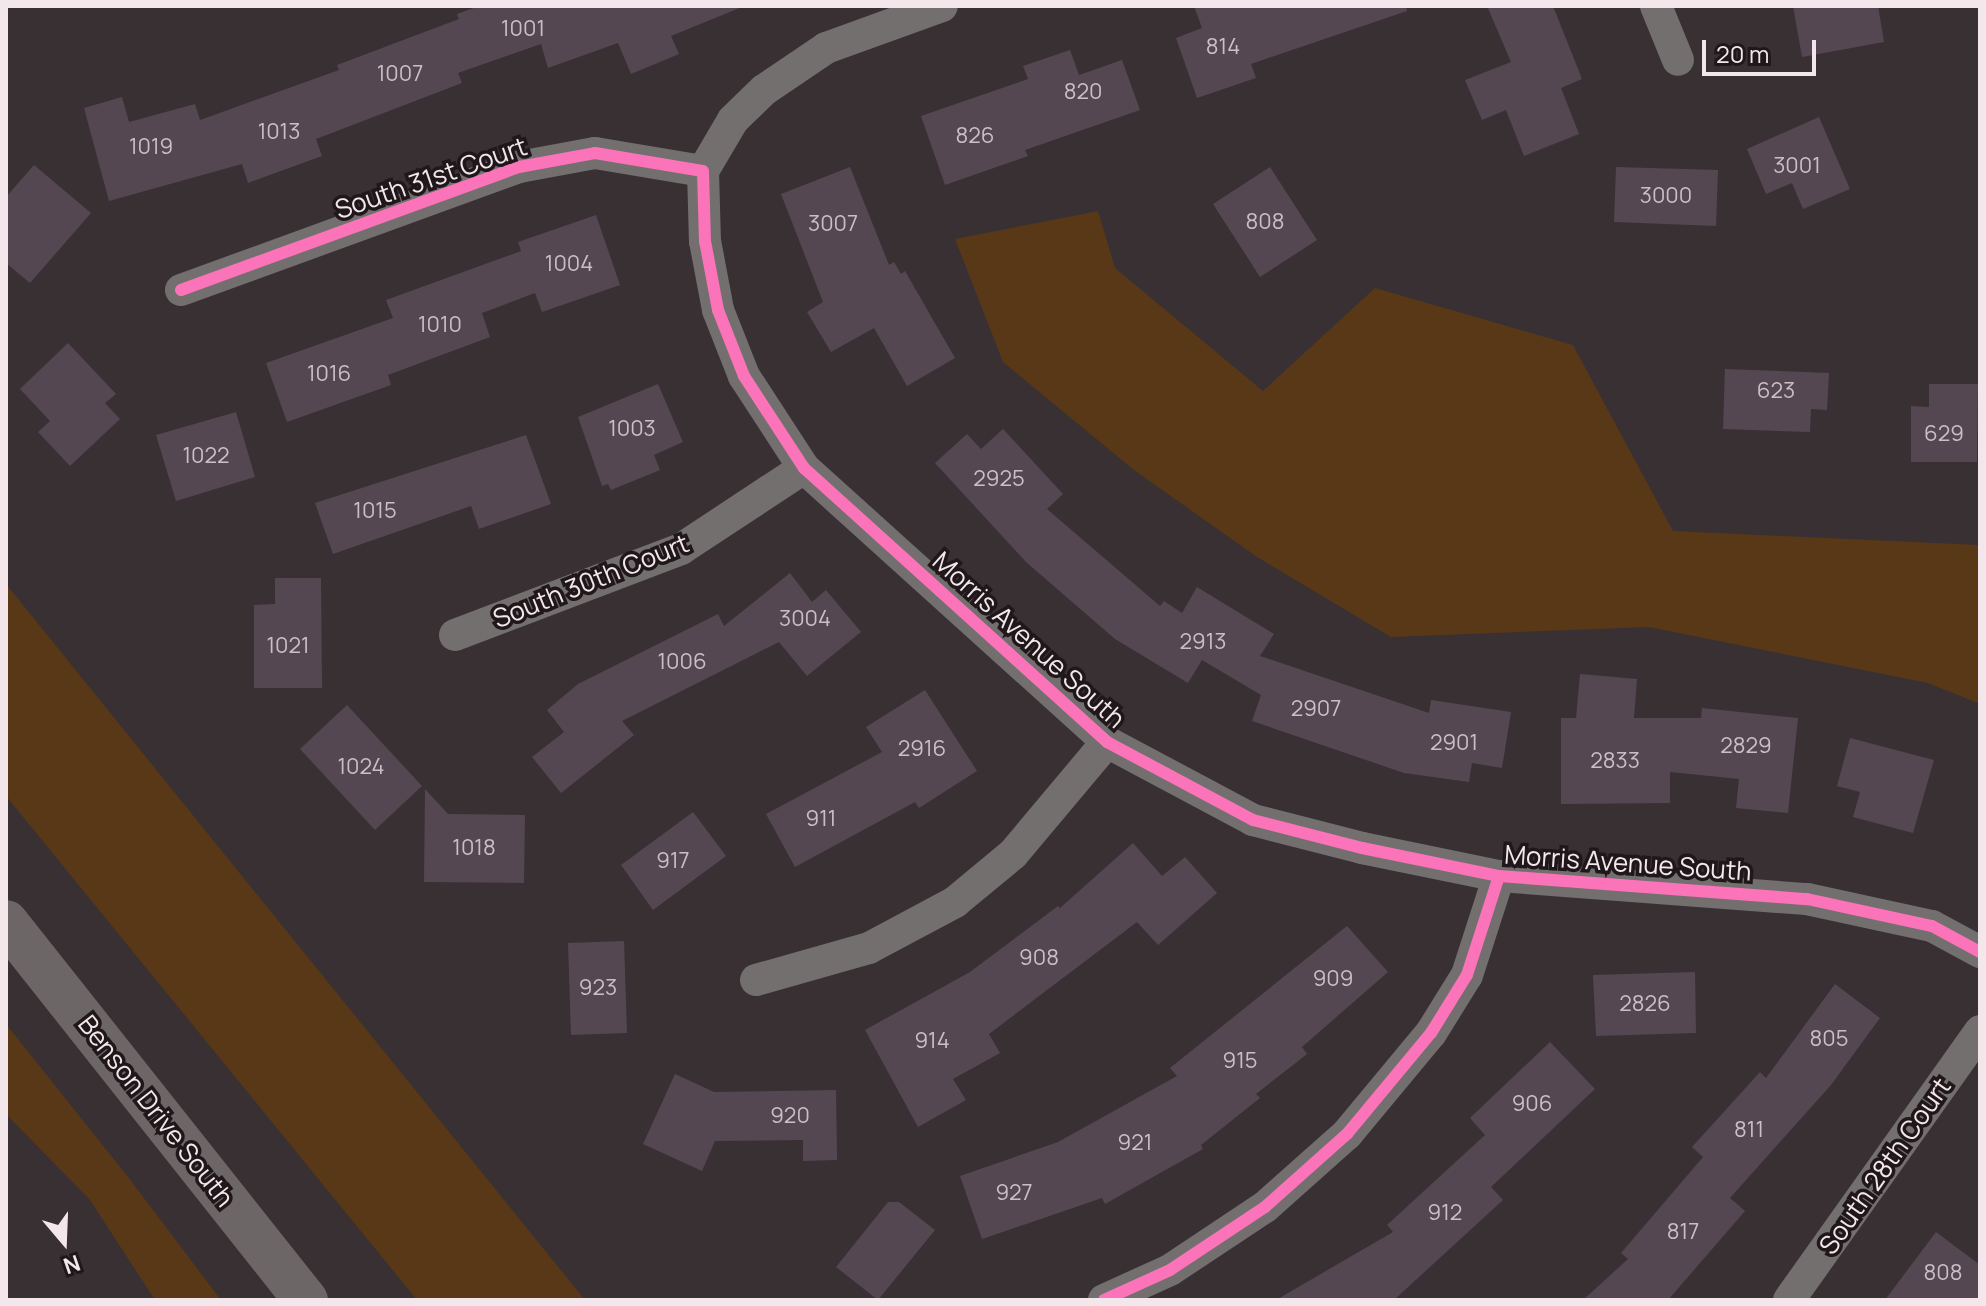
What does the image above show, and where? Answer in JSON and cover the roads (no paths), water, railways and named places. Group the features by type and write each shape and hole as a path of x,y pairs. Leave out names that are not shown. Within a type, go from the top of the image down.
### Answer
{"main road":[{"name":"Benson Drive South","path":"6,922 306,1300"}],"street":[{"path":"703,171 733,120 764,90 826,48 942,6"},
{"path":"1656,6 1678,60"},
{"name":"South 31st Court","path":"181,290 519,167 595,153 703,171"},
{"name":"Morris Avenue South","path":"703,171 705,241 718,310 744,376 804,468 1107,742 1253,820 1362,848 1499,876 1807,899 1932,926 1980,952"},
{"name":"South 30th Court","path":"455,635 681,549 804,468"},
{"path":"756,980 869,948 955,902 1013,854 1107,742"},
{"path":"1104,1300 1170,1270 1265,1207 1347,1134 1431,1033 1467,975 1499,876"},
{"name":"South 28th Court","path":"1789,1300 1980,1031"}]}
